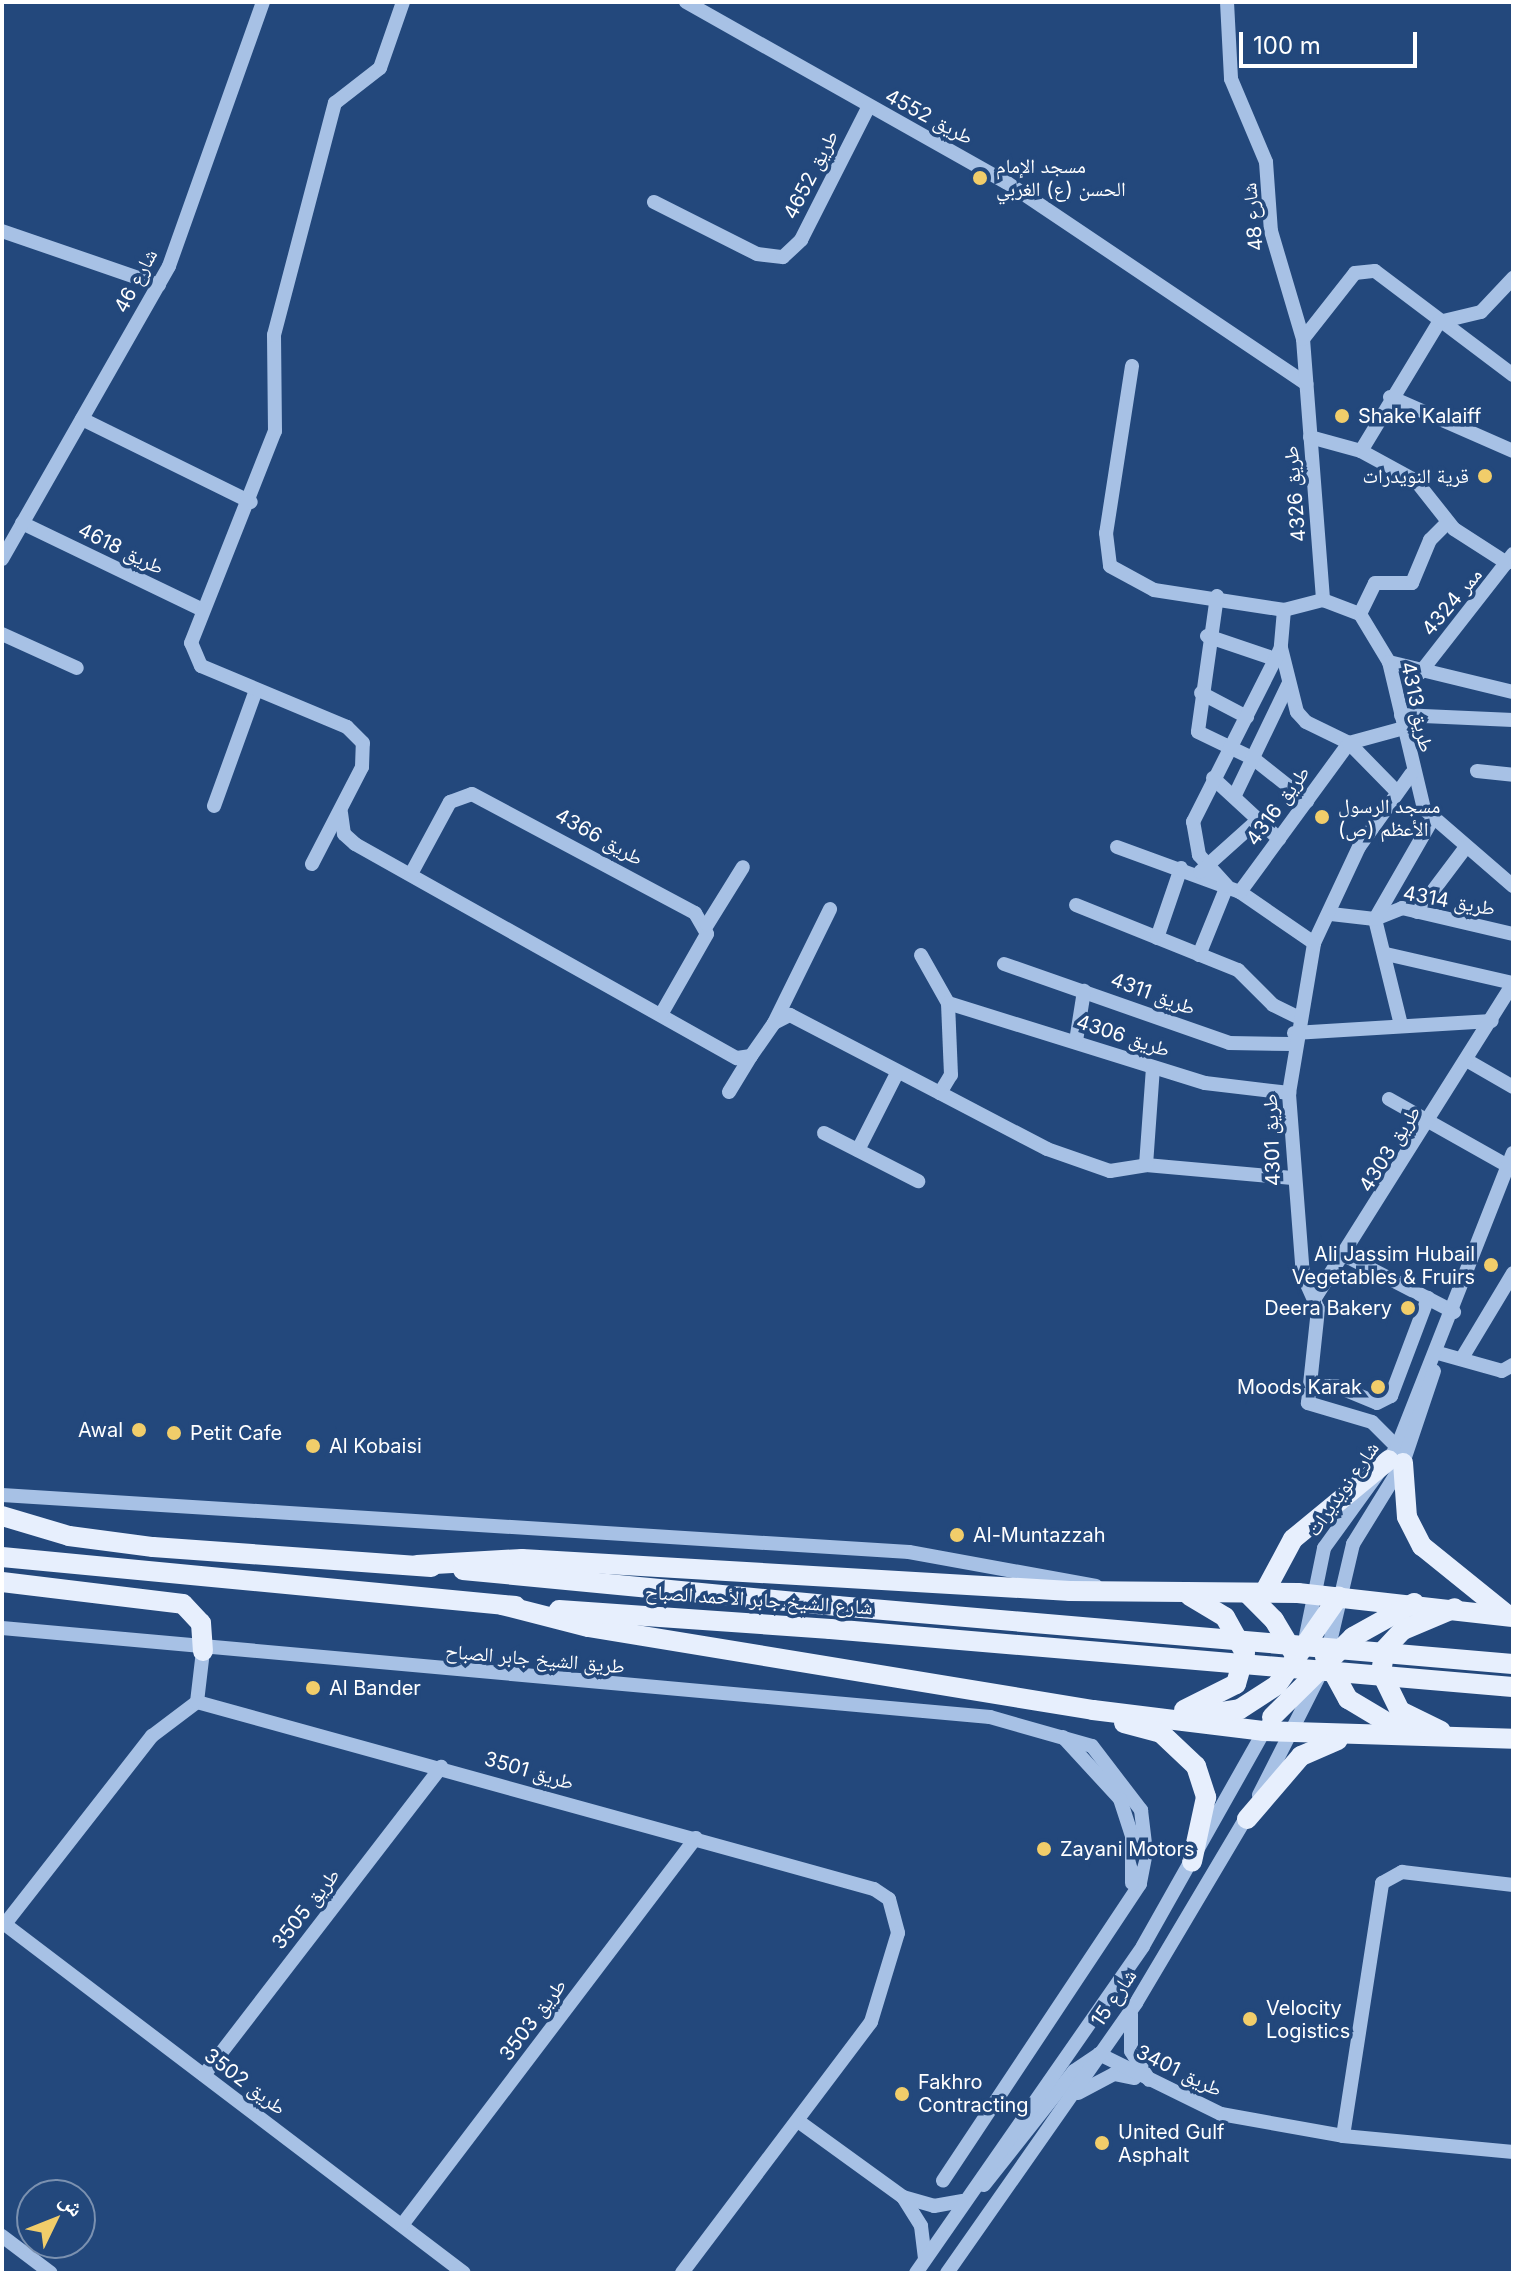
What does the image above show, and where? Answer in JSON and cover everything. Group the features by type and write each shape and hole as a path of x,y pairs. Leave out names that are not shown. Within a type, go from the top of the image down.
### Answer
{"main road":[{"path":"1306,1679 1256,1593 1293,1539 1396,1457 1407,1517 1422,1546 1513,1617"},
{"name":"شارع الشيخ جابر الأحمد الصباح","path":"2,1516 69,1536 1513,1664"},
{"path":"2,1531 69,1536"},
{"name":"شارع الشيخ جابر الأحمد الصباح","path":"2,1557 502,1605 830,1629 1513,1687"},
{"name":"شارع الشيخ جابر الأحمد الصباح","path":"417,1565 522,1559 829,1580 1189,1595 1314,1594 1414,1603 1513,1617"},
{"path":"2,1582 183,1604 201,1623 203,1651"},
{"path":"1314,1594 1325,1663 1348,1699 1411,1736"},
{"path":"1165,1716 1222,1694 1245,1669 1239,1633 1189,1595"},
{"path":"1165,1716 1240,1709 1306,1679 1321,1631 1339,1596"},
{"path":"1268,1724 1306,1679 1353,1637 1414,1603"},
{"path":"502,1605 588,1627 987,1694 1143,1727 1176,1744 1196,1766 1206,1797 1192,1862"},
{"path":"1455,1608 1403,1630 1385,1649 1381,1672 1400,1711 1458,1737"},
{"path":"987,1694 1165,1716 1268,1724 1292,1733 1513,1739"},
{"path":"1247,1819 1314,1746 1376,1736"}],"street":[{"name":"شارع 46","path":"2,559 159,285 263,2"},
{"path":"312,864 367,754 363,743 347,727 256,690 194,656 203,610 251,502 275,431 274,335 333,109 342,93 380,68 403,2"},
{"name":"طريق 4552","path":"686,2 1107,245 1307,384"},
{"name":"شارع 48","path":"1227,2 1231,79 1266,162 1271,231 1303,339 1307,384"},
{"name":"طريق 4652","path":"654,202 757,254 783,257 801,240 868,108"},
{"path":"2,231 159,285"},
{"path":"1303,339 1365,269 1513,375"},
{"path":"1361,451 1390,397 1439,322 1481,312 1513,278"},
{"path":"1132,366 1105,550 1122,578 1154,590 1217,596 1284,610 1323,600 1360,614 1375,583 1412,583 1430,540 1447,523"},
{"name":"طريق 4326","path":"1307,384 1323,600"},
{"path":"1390,397 1513,451"},
{"path":"82,419 251,502"},
{"path":"1310,437 1361,451 1416,481 1447,523 1509,568"},
{"name":"طريق 4618","path":"22,523 203,610"},
{"name":"ممر 4324","path":"1420,673 1509,568"},
{"path":"1217,596 1207,636 1198,732 1254,759 1307,801"},
{"path":"1202,870 1193,822 1278,654 1284,610"},
{"name":"طريق 4313","path":"1360,614 1389,662 1411,774 1432,820 1513,886"},
{"path":"2,634 77,668"},
{"path":"1207,636 1278,654"},
{"path":"1278,654 1306,722 1349,743 1395,790"},
{"path":"1389,662 1420,673 1513,692"},
{"path":"1235,795 1289,683"},
{"path":"214,806 256,690"},
{"path":"1201,693 1247,717"},
{"path":"1349,743 1402,721 1513,720"},
{"name":"طريق 4316","path":"1199,955 1233,889 1279,839 1349,743"},
{"path":"1477,771 1513,775"},
{"name":"طريق 4301","path":"1396,1457 1372,1422 1308,1403 1315,1298 1303,1276 1292,1178 1289,1093 1296,1016 1314,943 1395,790 1411,774"},
{"path":"1213,778 1235,795 1279,839"},
{"name":"طريق 4366","path":"411,874 450,802 472,794 707,925"},
{"path":"341,808 344,834 662,1013 729,1056 751,1056"},
{"path":"1202,870 1259,819"},
{"path":"1401,1025 1375,919 1432,820"},
{"path":"1117,847 1181,868 1202,870 1314,943"},
{"path":"1417,912 1466,847"},
{"path":"662,1013 707,925 743,867"},
{"path":"1157,938 1181,868"},
{"path":"1076,905 1246,976 1273,1005 1296,1016"},
{"path":"729,1092 774,1023 830,909"},
{"name":"طريق 4314","path":"1331,914 1375,919 1391,910 1417,912 1513,934"},
{"path":"1386,954 1513,984"},
{"path":"921,955 948,1003 951,1075 940,1093"},
{"name":"طريق 4311","path":"1004,964 1229,1043 1293,1039 1401,1025 1492,1021"},
{"name":"طريق 4303","path":"1315,1298 1468,1061 1513,984"},
{"path":"1076,1041 1084,991"},
{"name":"طريق 4306","path":"948,1003 1076,1041 1153,1068 1289,1093"},
{"path":"774,1023 790,1015 896,1075 1095,1167 1146,1165 1292,1178"},
{"path":"1468,1061 1513,1087"},
{"path":"1146,1165 1153,1068"},
{"path":"858,1150 896,1075"},
{"path":"1389,1099 1509,1171"},
{"path":"824,1133 918,1181"},
{"name":"شارع نويديرات","path":"1325,1663 1353,1544 1396,1457 1509,1171"},
{"path":"1344,1255 1454,1312"},
{"path":"1462,1358 1507,1296 1513,1273"},
{"path":"1310,1386 1336,1386 1377,1403 1391,1396 1428,1298"},
{"path":"1435,1360 1462,1358 1502,1371 1513,1365"},
{"name":"شارع نويديرات","path":"1306,1679 1314,1594 1327,1541 1396,1457"},
{"path":"2,1495 909,1552 1116,1591"},
{"name":"طريق الشيخ جابر الصباح","path":"2,1628 203,1651 990,1717 1062,1736 1109,1761 1141,1810 1146,1852 1131,1899 1029,2059 943,2180"},
{"path":"3,1923 152,1736 197,1702 203,1651"},
{"name":"شارع 15","path":"947,2273 1136,2003 1247,1819 1292,1733 1306,1679"},
{"name":"طريق 3501","path":"197,1702 874,1889 896,1914 898,1933 871,2022 682,2273"},
{"name":"شارع 15","path":"916,2273 925,2266 963,2201 1099,2010 1192,1862 1268,1724"},
{"name":"طريق 3505","path":"204,2075 441,1767"},
{"name":"طريق 3503","path":"402,2225 696,1838"},
{"path":"1343,2136 1382,1883 1402,1872 1513,1885"},
{"name":"طريق 3502","path":"3,1923 464,2273"},
{"path":"1136,2003 1131,2051 1151,2083"},
{"path":"984,2185 1099,2010"},
{"path":"925,2266 1074,2071 1099,2054"},
{"name":"طريق 3401","path":"1099,2054 1151,2083 1221,2114 1343,2136 1513,2152"},
{"path":"1029,2059 1060,2062"},
{"path":"1029,2059 1045,2085"},
{"path":"1061,2109 1099,2078 1114,2074 1151,2083"},
{"path":"798,2121 903,2197 934,2206 963,2201"},
{"path":"903,2197 921,2226 925,2266"},
{"path":"2,2236 51,2273"}],"place":[{"name":"مسجد الإمام الحسن (ع) الغربي","path":"980,178"},
{"name":"Shake Kalaiff","path":"1342,416"},
{"name":"قرية النويدرات","path":"1485,476"},
{"name":"مسجد الرسول الأعظم (ص)","path":"1322,817"},
{"name":"Ali Jassim Hubail Vegetables & Fruirs","path":"1491,1265"},
{"name":"Deera Bakery","path":"1408,1308"},
{"name":"Moods Karak","path":"1378,1387"},
{"name":"Awal","path":"139,1430"},
{"name":"Petit Cafe","path":"174,1433"},
{"name":"Al Kobaisi","path":"313,1446"},
{"name":"Al-Muntazzah","path":"957,1535"},
{"name":"Al Bander","path":"313,1688"},
{"name":"Zayani Motors","path":"1044,1849"},
{"name":"Velocity Logistics","path":"1250,2019"},
{"name":"Fakhro Contracting","path":"902,2094"},
{"name":"United Gulf Asphalt","path":"1102,2143"}]}
